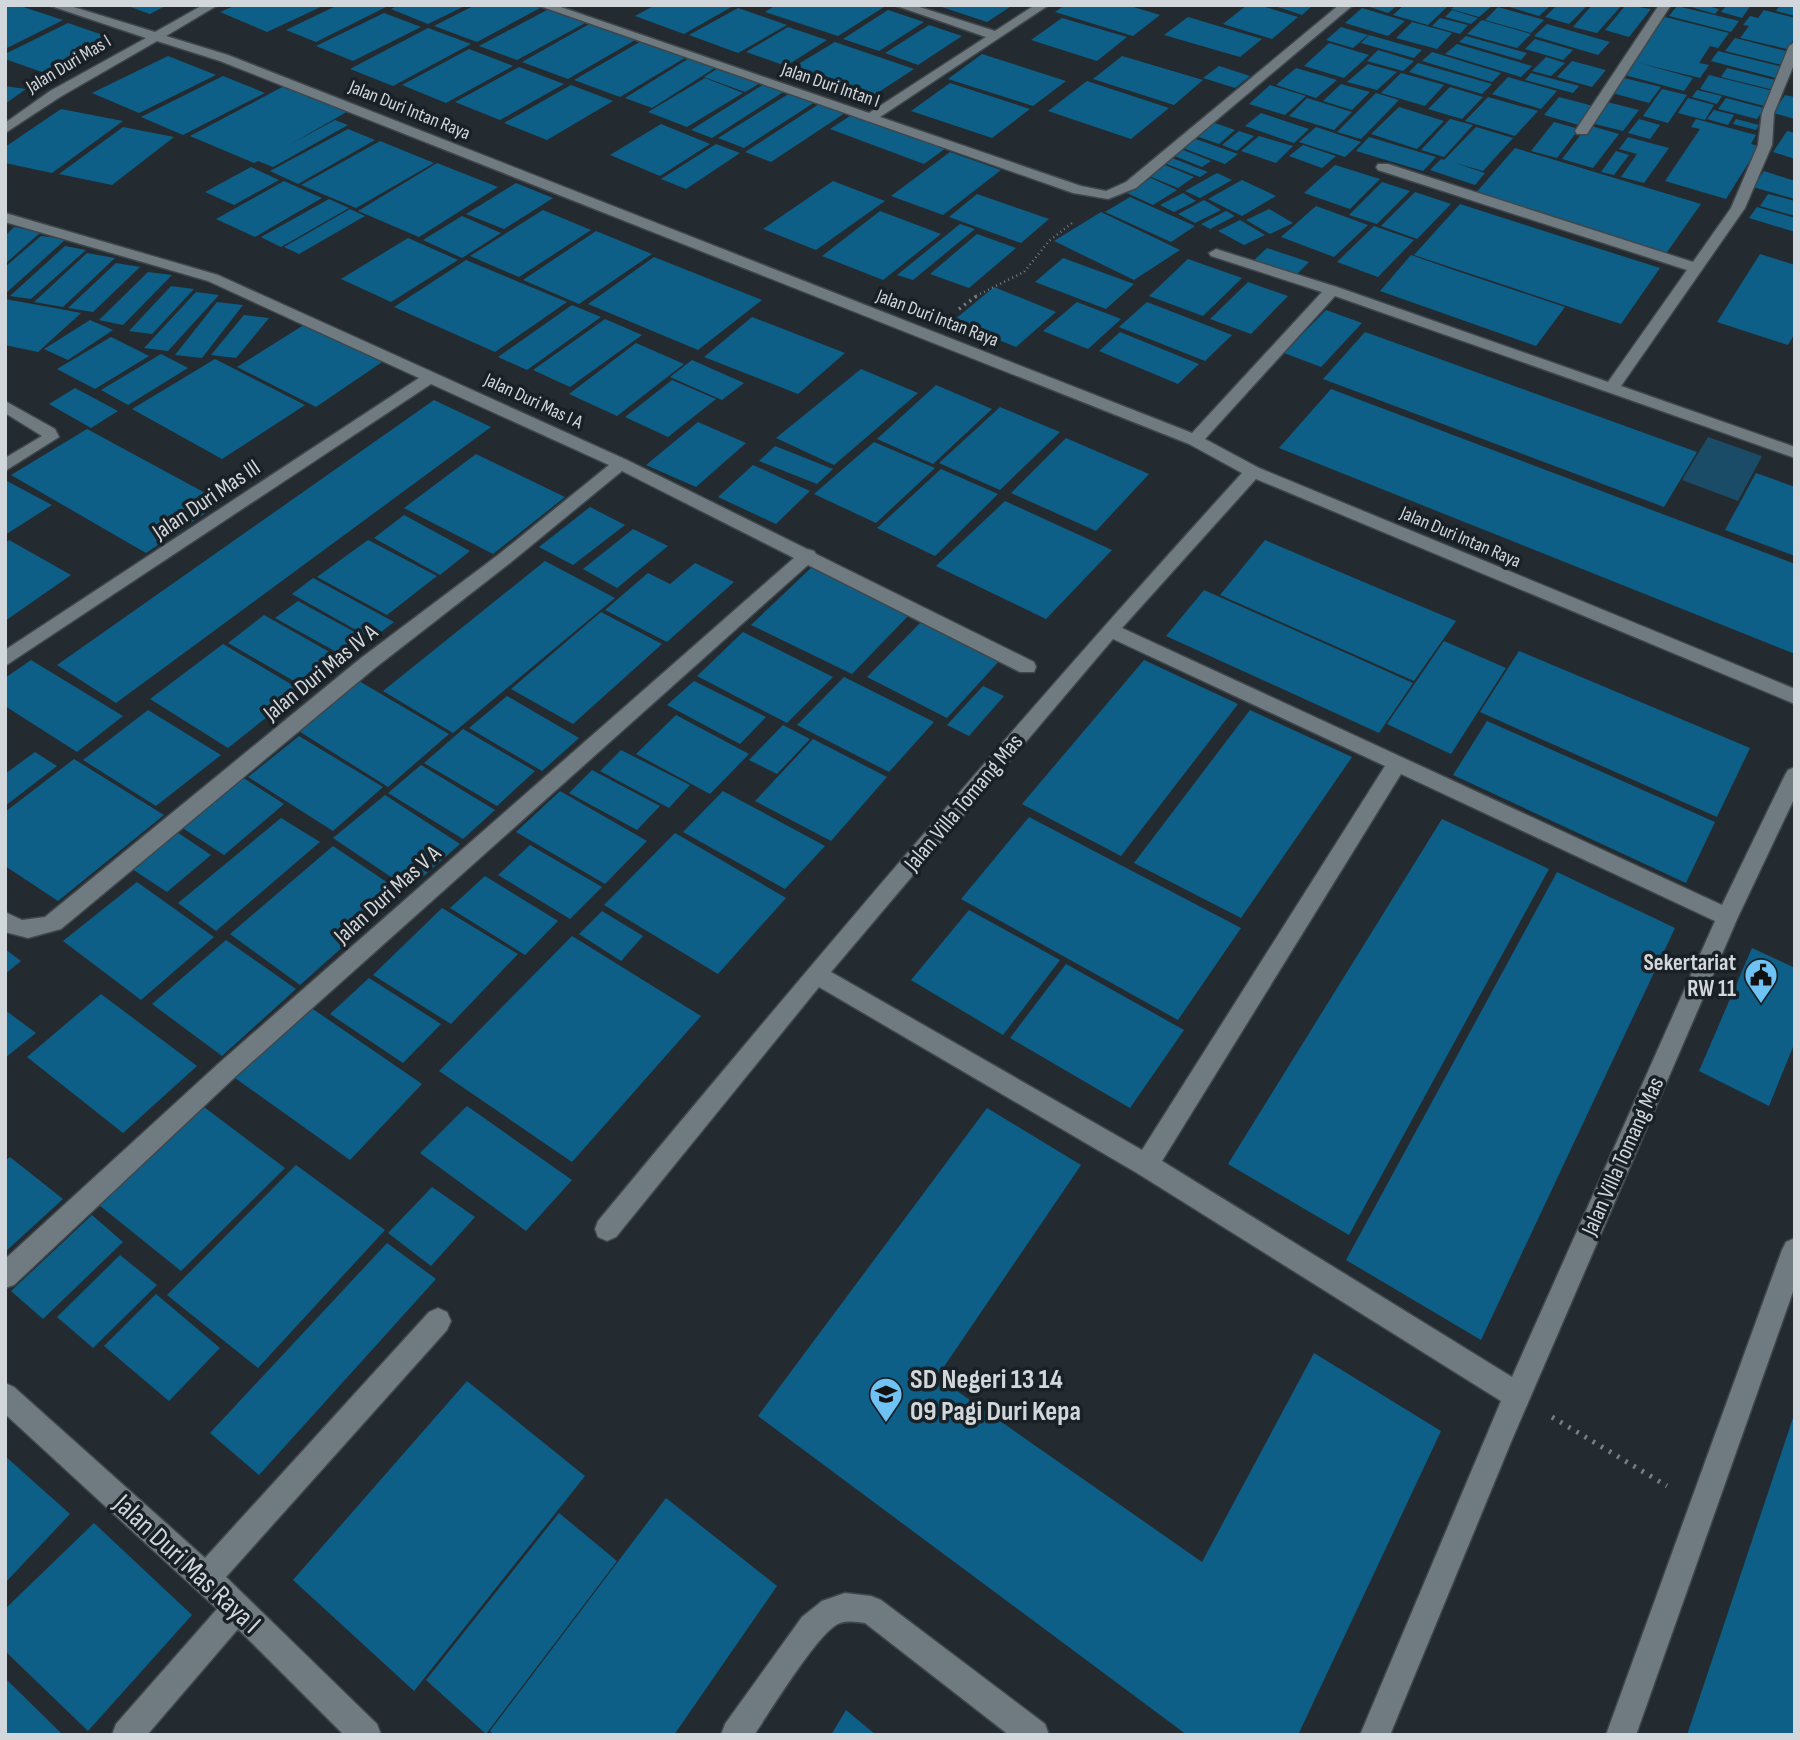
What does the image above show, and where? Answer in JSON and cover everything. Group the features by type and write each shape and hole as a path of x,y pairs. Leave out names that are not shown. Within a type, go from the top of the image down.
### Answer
{"street":[{"name":"Jalan Duri Intan Raya","path":"54,5 223,58 1195,440 1252,472 1795,697"},
{"name":"Jalan Duri Mas I","path":"5,129 55,93 212,5"},
{"name":"Jalan Duri Intan I","path":"543,5 1079,190 1108,195"},
{"path":"900,5 996,36"},
{"path":"870,118 1043,5"},
{"path":"1108,195 1131,185 1347,5"},
{"path":"1582,131 1661,6"},
{"path":"1612,387 1738,208 1765,145 1768,113 1795,46"},
{"path":"1383,166 1694,267"},
{"name":"Jalan Duri Mas I A","path":"5,217 214,278 621,464 808,555 1027,667"},
{"path":"1216,253 1332,290 1795,453"},
{"path":"1195,440 1332,290"},
{"name":"Jalan Duri Mas III","path":"5,660 432,376"},
{"path":"5,406 49,433 51,437 5,466"},
{"name":"Jalan Duri Mas IV A","path":"5,920 19,929 32,930 53,923 368,663 504,559 621,464"},
{"name":"Jalan Villa Tomang Mas","path":"607,1229 816,974 1110,630 1252,472"},
{"name":"Jalan Duri Mas V A","path":"5,1276 226,1071 808,555"},
{"path":"1110,630 1727,917"},
{"path":"1146,1165 1398,762"},
{"name":"Jalan Villa Tomang Mas","path":"1375,1735 1518,1396 1727,917 1795,775"},
{"path":"816,974 1146,1165 1518,1396"},
{"path":"1621,1735 1795,1250"},
{"path":"206,1578 438,1321"},
{"name":"Jalan Duri Mas Raya I","path":"5,1396 206,1578 366,1735"},
{"path":"736,1735 812,1628 826,1613 846,1606 871,1610 1034,1735"},
{"path":"127,1735 237,1608"}],"path":[{"path":"925,335 986,289 1024,272 1049,241 1108,195"},
{"path":"1518,1396 1703,1507"}],"shaded area":[{"path":"1708,437 1762,456 1738,501 1682,480"}],"building":[{"path":"5,5 17,5 63,20 5,49"},
{"path":"125,5 167,5 150,14"},
{"path":"236,5 325,5 267,32 220,12"},
{"path":"338,5 390,5 316,42 286,30"},
{"path":"399,5 467,5 428,24 391,9"},
{"path":"475,5 532,5 540,8 477,42 434,26"},
{"path":"655,5 735,5 684,34 635,16"},
{"path":"776,5 884,7 838,36 765,12"},
{"path":"936,5 1013,5 987,22"},
{"path":"1065,5 1127,5 1160,15 1133,36 1055,12"},
{"path":"1247,5 1259,5 1298,17 1272,39 1223,24"},
{"path":"1272,5 1313,5 1302,15"},
{"path":"1364,5 1398,5 1388,13"},
{"path":"1404,5 1449,5 1428,25 1393,15"},
{"path":"1456,5 1493,5 1479,17 1451,9"},
{"path":"1503,5 1551,5 1539,16"},
{"path":"1557,5 1588,5 1569,24 1545,17"},
{"path":"1592,5 1622,5 1597,33 1573,27"},
{"path":"1626,5 1651,9 1629,37 1605,30"},
{"path":"1684,5 1704,5 1719,9 1715,14"},
{"path":"1727,5 1751,5 1742,18 1721,12"},
{"path":"1780,5 1795,7 1795,16 1776,11"},
{"path":"1677,6 1739,21 1731,32 1669,16"},
{"path":"1498,7 1544,20 1531,33 1485,20"},
{"path":"738,8 787,25 738,53 689,35"},
{"path":"1362,8 1405,21 1388,36 1345,23"},
{"path":"549,9 587,22 517,60 479,46"},
{"path":"888,10 924,22 879,51 843,39"},
{"path":"1452,10 1478,18 1471,24 1445,17"},
{"path":"1764,10 1795,18 1794,39 1787,49 1740,38 1749,26 1743,25 1750,16 1758,18"},
{"path":"384,13 421,27 353,61 316,46"},
{"path":"1188,17 1262,39 1240,57 1164,35"},
{"path":"1665,17 1729,33 1718,48 1710,46 1699,63 1709,65 1700,78 1639,63 1693,78 1684,91 1621,74"},
{"path":"1062,18 1127,37 1097,61 1031,40"},
{"path":"1440,18 1468,25 1460,34 1432,26"},
{"path":"1482,20 1531,34 1517,48 1467,34"},
{"path":"1412,22 1452,33 1437,49 1396,38"},
{"path":"68,23 109,37 42,72 5,59 5,54"},
{"path":"591,23 637,39 568,79 522,62"},
{"path":"1547,24 1610,42 1598,55 1534,36"},
{"path":"929,25 962,36 918,65 885,53"},
{"path":"788,27 827,40 786,66 746,52"},
{"path":"1341,27 1368,35 1353,48 1326,40"},
{"path":"428,28 471,44 393,86 350,69"},
{"path":"1369,35 1422,50 1414,58 1361,43"},
{"path":"1466,36 1527,53 1521,60 1459,42"},
{"path":"1735,38 1790,52 1782,65 1725,51"},
{"path":"1535,39 1573,50 1563,60 1525,49"},
{"path":"643,40 688,56 620,97 574,80"},
{"path":"835,42 914,69 865,101 785,72"},
{"path":"1329,43 1369,55 1344,78 1304,66"},
{"path":"1457,44 1532,66 1521,77 1445,54"},
{"path":"469,49 513,66 446,103 402,85"},
{"path":"1378,50 1414,61 1403,71 1367,61"},
{"path":"1718,51 1783,67 1776,78 1711,61"},
{"path":"1432,52 1501,73 1492,82 1422,61"},
{"path":"982,54 1066,81 1033,106 948,79"},
{"path":"168,56 216,75 139,113 92,93"},
{"path":"1122,56 1203,80 1174,105 1093,79"},
{"path":"691,57 718,66 652,108 625,98"},
{"path":"1546,57 1565,63 1551,76 1532,71"},
{"path":"1572,61 1606,70 1592,87 1557,77"},
{"path":"1418,63 1492,84 1482,94 1409,72"},
{"path":"1368,64 1397,72 1377,90 1347,82"},
{"path":"1219,66 1250,76 1235,88 1203,78"},
{"path":"519,67 564,84 500,120 455,102"},
{"path":"720,67 762,82 745,92 704,77"},
{"path":"1296,68 1337,80 1316,98 1276,85"},
{"path":"1727,68 1779,81 1774,90 1721,77"},
{"path":"1401,73 1444,85 1425,106 1381,93"},
{"path":"1531,73 1579,86 1573,93 1525,80"},
{"path":"1709,75 1773,91 1764,106 1700,89"},
{"path":"223,76 265,93 183,135 141,117"},
{"path":"1508,77 1557,91 1541,109 1492,94"},
{"path":"705,78 743,93 687,127 648,112"},
{"path":"1624,78 1661,87 1649,103 1612,93"},
{"path":"1087,81 1169,108 1131,139 1048,111"},
{"path":"950,83 1030,109 992,138 911,111"},
{"path":"764,84 785,91 712,138 691,130"},
{"path":"1341,84 1370,92 1352,110 1323,101"},
{"path":"286,85 350,110 289,145 335,120 348,125 273,167 258,161 254,163 190,136"},
{"path":"571,85 613,101 547,140 504,123"},
{"path":"1270,85 1306,96 1285,115 1249,104"},
{"path":"5,86 26,89 5,104"},
{"path":"1450,87 1483,97 1462,119 1428,109"},
{"path":"1662,89 1687,95 1668,123 1643,116"},
{"path":"1697,90 1722,96 1717,104 1692,97"},
{"path":"790,93 815,102 744,148 718,138"},
{"path":"1376,93 1399,100 1361,139 1337,132"},
{"path":"1785,95 1795,97 1795,119 1773,113"},
{"path":"1488,97 1538,111 1515,136 1465,121"},
{"path":"1559,97 1597,107 1582,126 1544,115"},
{"path":"1307,98 1352,112 1334,130 1289,116"},
{"path":"1688,98 1714,105 1705,120 1678,113"},
{"path":"1726,98 1764,108 1757,119 1718,109"},
{"path":"1607,102 1639,110 1623,131 1591,123"},
{"path":"819,104 845,113 771,162 745,152"},
{"path":"1399,107 1444,121 1417,149 1371,134"},
{"path":"61,109 123,121 52,173 5,163 5,147"},
{"path":"1714,110 1734,115 1728,125 1707,119"},
{"path":"1261,113 1309,129 1294,143 1245,126"},
{"path":"853,114 946,148 924,164 830,129"},
{"path":"1450,119 1473,125 1444,157 1421,150"},
{"path":"1639,119 1660,125 1650,139 1628,133"},
{"path":"1696,119 1756,135 1751,144 1759,146 1726,199 1665,181 1700,129 1691,127"},
{"path":"1736,119 1759,125 1756,130 1733,124"},
{"path":"1209,121 1235,130 1219,144 1193,135"},
{"path":"1554,122 1579,129 1557,158 1531,151"},
{"path":"661,124 710,144 660,176 610,155"},
{"path":"1588,125 1619,134 1593,168 1562,159"},
{"path":"123,127 174,137 112,185 59,174"},
{"path":"1316,127 1361,142 1345,157 1299,142"},
{"path":"1476,127 1513,138 1483,171 1452,162 1485,173 1475,185 1430,170 1441,159 1444,160"},
{"path":"348,129 375,140 298,184 270,171"},
{"path":"1239,131 1254,136 1237,151 1222,145"},
{"path":"1787,131 1795,133 1795,159 1773,152"},
{"path":"1259,136 1293,146 1276,163 1241,151"},
{"path":"1369,137 1436,157 1423,171 1356,151"},
{"path":"1628,137 1669,148 1644,183 1621,177 1637,154 1619,149"},
{"path":"1193,138 1238,154 1225,164 1180,147"},
{"path":"380,141 434,163 356,208 301,185"},
{"path":"716,144 740,153 686,189 661,179"},
{"path":"1303,145 1336,156 1322,168 1289,156"},
{"path":"1515,148 1701,204 1665,255 1474,195"},
{"path":"1181,149 1211,161 1202,167 1172,155"},
{"path":"1616,151 1629,155 1614,175 1601,172"},
{"path":"950,152 1001,170 943,215 891,196"},
{"path":"1172,158 1208,172 1200,177 1164,163"},
{"path":"437,163 498,187 419,237 358,211"},
{"path":"1165,165 1194,177 1178,188 1149,176"},
{"path":"1335,165 1380,179 1350,209 1304,193"},
{"path":"251,167 279,180 234,205 205,192"},
{"path":"1764,171 1795,181 1795,199 1753,187"},
{"path":"1217,173 1232,180 1200,198 1185,191"},
{"path":"1151,178 1177,190 1153,205 1127,193"},
{"path":"1242,180 1276,196 1242,216 1208,199"},
{"path":"284,181 322,198 255,237 216,219"},
{"path":"833,181 885,201 816,250 763,229"},
{"path":"1382,182 1410,191 1377,224 1349,215"},
{"path":"516,183 553,198 504,229 466,214"},
{"path":"1415,192 1451,204 1417,239 1381,226"},
{"path":"1183,193 1196,201 1174,212 1160,205"},
{"path":"977,194 1049,219 1021,243 949,217"},
{"path":"1768,194 1795,201 1795,216 1760,206"},
{"path":"1130,197 1195,226 1171,242 1105,212"},
{"path":"329,199 349,208 281,247 261,237"},
{"path":"1204,200 1221,210 1195,223 1178,214"},
{"path":"1460,204 1660,268 1621,324 1414,255"},
{"path":"1316,206 1368,225 1334,257 1281,237"},
{"path":"1757,207 1795,218 1795,232 1749,218"},
{"path":"350,209 365,216 299,254 284,247"},
{"path":"1269,209 1293,223 1270,234 1246,220"},
{"path":"543,210 591,230 519,277 470,256"},
{"path":"880,211 941,234 883,280 822,256"},
{"path":"1226,211 1235,216 1210,229 1201,224"},
{"path":"1101,212 1180,250 1134,280 1054,241"},
{"path":"462,216 501,233 462,258 423,240"},
{"path":"1240,220 1265,235 1244,245 1218,231"},
{"path":"960,224 975,229 913,280 897,275"},
{"path":"1374,226 1414,240 1378,277 1337,262"},
{"path":"14,227 41,232 5,264 5,236"},
{"path":"596,231 652,254 579,304 523,280"},
{"path":"977,234 1016,248 969,288 930,274"},
{"path":"41,236 66,239 5,294 5,267"},
{"path":"408,238 458,260 391,302 341,279"},
{"path":"65,246 86,250 31,299 10,296"},
{"path":"1267,248 1309,262 1294,277 1252,262"},
{"path":"87,253 115,258 63,307 34,302"},
{"path":"1760,254 1795,265 1795,333 1788,345 1717,322"},
{"path":"1411,255 1565,307 1536,346 1380,291"},
{"path":"654,257 762,300 698,350 588,304"},
{"path":"1063,258 1134,284 1106,309 1035,282"},
{"path":"1188,259 1242,278 1203,316 1149,296"},
{"path":"466,260 567,302 495,352 394,307"},
{"path":"116,263 140,267 93,312 68,308"},
{"path":"148,272 172,275 123,325 99,320"},
{"path":"1248,282 1288,296 1251,334 1210,319"},
{"path":"171,286 194,289 152,334 129,331"},
{"path":"994,287 1056,312 1016,347 953,321"},
{"path":"196,292 219,295 168,351 144,348"},
{"path":"5,299 81,313 38,352 5,345"},
{"path":"217,302 243,305 202,358 175,355"},
{"path":"1077,302 1121,319 1088,349 1043,331"},
{"path":"1147,302 1232,335 1205,361 1119,327"},
{"path":"572,305 601,317 527,370 498,357"},
{"path":"1326,310 1362,323 1321,367 1284,353"},
{"path":"244,315 269,318 236,358 211,355"},
{"path":"752,317 845,353 798,394 704,357"},
{"path":"605,319 642,335 570,387 533,370"},
{"path":"90,320 113,330 68,360 44,349"},
{"path":"307,323 385,360 316,407 237,367"},
{"path":"1120,332 1199,364 1178,384 1099,351"},
{"path":"1365,332 1697,452 1664,507 1323,379"},
{"path":"111,337 149,356 95,389 57,369"},
{"path":"636,343 684,364 617,416 569,394"},
{"path":"161,354 188,368 128,405 101,390"},
{"path":"215,359 305,405 222,459 132,409"},
{"path":"692,360 744,383 722,400 670,377"},
{"path":"861,369 918,393 834,465 776,438"},
{"path":"672,380 716,399 668,437 625,417"},
{"path":"936,385 992,409 933,464 877,439"},
{"path":"75,388 118,411 91,428 49,404"},
{"path":"1331,389 1795,564 1795,654 1279,448"},
{"path":"434,400 491,427 116,703 57,665"},
{"path":"1000,407 1060,432 1000,490 939,463"},
{"path":"698,422 746,443 696,487 646,465"},
{"path":"87,429 222,502 146,553 11,475"},
{"path":"1066,438 1149,474 1096,531 1011,493"},
{"path":"874,442 935,468 876,523 814,494"},
{"path":"775,446 833,469 817,484 759,461"},
{"path":"476,454 565,497 493,554 404,508"},
{"path":"753,465 810,491 776,524 718,497"},
{"path":"941,469 998,494 935,556 877,528"},
{"path":"1756,473 1795,487 1795,556 1725,530"},
{"path":"5,480 52,505 5,535"},
{"path":"1005,501 1112,550 1046,619 936,566"},
{"path":"590,507 625,525 573,565 539,547"},
{"path":"404,515 470,551 440,575 374,538"},
{"path":"633,529 668,546 617,588 583,569"},
{"path":"9,540 71,575 5,621 5,543"},
{"path":"368,540 437,576 387,615 317,577"},
{"path":"1265,540 1456,621 1414,681 1220,595"},
{"path":"545,561 615,598 453,733 383,691"},
{"path":"695,563 734,582 667,642 605,610 648,573 670,584"},
{"path":"812,567 911,613 852,674 751,625"},
{"path":"313,578 394,622 372,639 292,594"},
{"path":"1204,590 1413,683 1379,733 1166,636"},
{"path":"298,601 362,636 340,654 275,618"},
{"path":"601,612 662,644 573,724 511,689"},
{"path":"264,615 342,659 306,688 228,643"},
{"path":"922,621 1001,659 947,718 867,677"},
{"path":"743,632 833,677 787,723 697,676"},
{"path":"1444,641 1506,668 1451,754 1387,724"},
{"path":"223,644 301,690 228,748 150,699"},
{"path":"1519,651 1750,748 1717,817 1480,712"},
{"path":"31,660 123,716 77,752 5,706 5,678"},
{"path":"1144,660 1238,704 1121,856 1022,804"},
{"path":"844,677 934,722 889,772 797,725"},
{"path":"359,681 449,734 388,787 297,730"},
{"path":"694,681 766,717 740,744 667,705"},
{"path":"983,686 1004,696 969,736 947,725"},
{"path":"507,696 579,738 542,771 469,728"},
{"path":"148,710 221,755 156,806 83,760"},
{"path":"1250,710 1352,757 1241,918 1134,863"},
{"path":"676,715 749,754 710,794 636,754"},
{"path":"1487,721 1715,822 1686,883 1453,775"},
{"path":"783,725 810,739 777,774 749,760"},
{"path":"463,729 535,771 497,806 424,763"},
{"path":"299,736 383,787 333,831 248,777"},
{"path":"813,739 887,777 831,841 755,801"},
{"path":"621,750 690,785 669,808 600,771"},
{"path":"35,752 57,766 5,806 5,774"},
{"path":"74,759 164,815 58,901 5,866 5,812"},
{"path":"421,765 495,810 463,839 388,793"},
{"path":"592,770 660,806 637,830 569,793"},
{"path":"242,777 284,804 224,855 181,827"},
{"path":"560,791 647,841 605,884 516,832"},
{"path":"723,791 825,846 785,889 683,832"},
{"path":"385,795 460,844 409,889 333,838"},
{"path":"1029,817 1241,928 1178,1020 961,899"},
{"path":"281,818 320,842 216,931 178,903"},
{"path":"1442,819 1549,869 1349,1235 1228,1164"},
{"path":"174,830 211,855 167,892 129,867"},
{"path":"675,833 786,898 718,974 604,905"},
{"path":"530,845 602,887 570,919 498,875"},
{"path":"333,846 403,893 300,985 230,934"},
{"path":"1557,872 1675,928 1481,1340 1346,1260"},
{"path":"485,876 558,921 525,955 450,908"},
{"path":"137,882 214,937 141,1000 63,941"},
{"path":"442,908 518,954 451,1024 373,975"},
{"path":"969,910 1060,960 1003,1035 911,980"},
{"path":"602,911 643,936 621,961 579,934"},
{"path":"572,936 701,1016 572,1162 439,1071"},
{"path":"226,940 296,989 222,1056 152,1004"},
{"name":"Sekertariat RW 11","path":"1752,948 1795,968 1795,1042 1769,1106 1699,1071"},
{"path":"5,949 21,961 5,974"},
{"path":"1066,964 1184,1030 1130,1108 1010,1038"},
{"path":"369,978 441,1024 403,1063 330,1014"},
{"path":"101,994 197,1066 123,1133 27,1057"},
{"path":"310,1007 422,1084 350,1160 235,1078"},
{"path":"5,1010 36,1033 5,1058"},
{"path":"467,1106 572,1180 526,1231 420,1153"},
{"path":"204,1107 285,1168 181,1271 99,1205"},
{"name":"SD Negeri 13 14 09 Pagi Duri Kepa","path":"987,1108 1081,1165 937,1377 1202,1562 1314,1353 1441,1431 1298,1735 1187,1735 758,1416"},
{"path":"10,1157 63,1199 5,1252 5,1161"},
{"path":"296,1165 385,1230 258,1368 167,1295"},
{"path":"432,1187 475,1217 431,1266 388,1233"},
{"path":"92,1215 123,1242 43,1319 11,1291"},
{"path":"387,1243 436,1279 259,1475 210,1433"},
{"path":"120,1255 157,1285 93,1348 57,1317"},
{"path":"156,1294 220,1348 169,1401 104,1346"},
{"path":"467,1381 585,1476 414,1691 293,1580"},
{"path":"1794,1415 1795,1735 1687,1735"},
{"path":"5,1456 70,1514 5,1583"},
{"path":"666,1498 777,1586 674,1735 494,1735 490,1731"},
{"path":"559,1513 617,1561 486,1734 426,1680"},
{"path":"94,1523 192,1615 88,1731 5,1651 5,1609"},
{"path":"5,1678 63,1735 5,1735"},
{"path":"846,1710 876,1735 831,1735"}],"place":[{"name":"Sekertariat RW 11","path":"1761,1005"},
{"name":"SD Negeri 13 14 09 Pagi Duri Kepa","path":"886,1424"}]}
